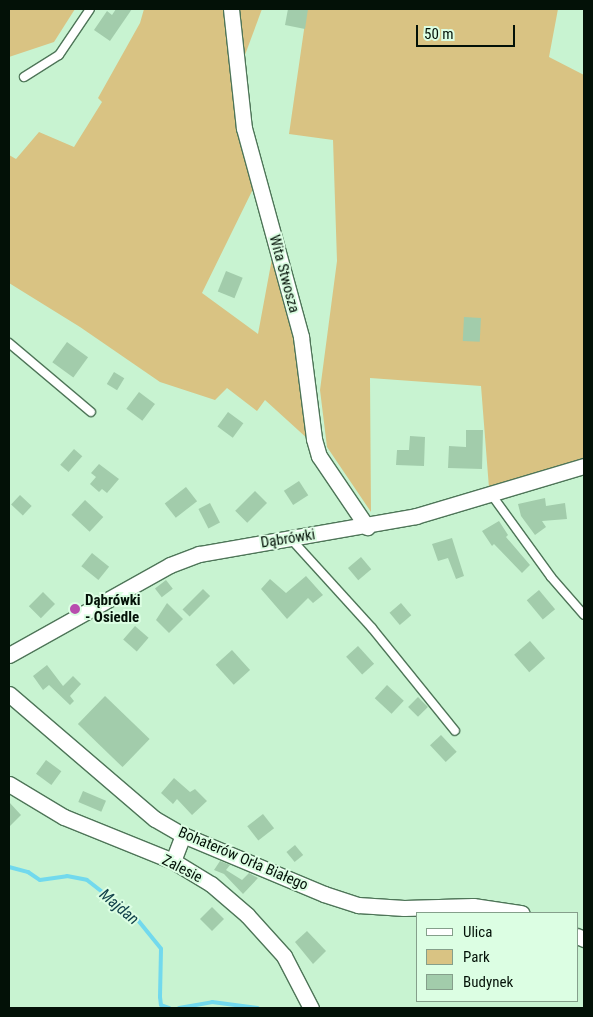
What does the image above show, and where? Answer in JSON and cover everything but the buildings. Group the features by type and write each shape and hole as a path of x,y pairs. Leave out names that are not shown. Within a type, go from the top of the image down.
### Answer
{"street":[{"name":"Wita Stwosza","path":"231,9 244,128 300,337 314,439 319,456 367,527"},
{"name":"Dąbrówki","path":"9,655 170,565 199,554 367,527 491,494 584,466"},
{"name":"Bohaterów Orła Białego","path":"9,694 155,819 183,835 324,894 358,904 404,908 473,906 514,912"},
{"name":"Zalesie","path":"9,784 64,817 173,862 211,884 247,915 293,968 311,1008"},
{"path":"173,862 183,835"}],"lane":[{"path":"24,77 59,55 90,9"},
{"path":"9,343 91,412"},
{"path":"491,494 551,577 584,615"},
{"path":"291,539 372,628 456,731"}],"green space":[{"path":"9,9 75,9 54,42 9,57"},
{"path":"144,9 224,9 255,185 202,293 258,334 273,253 292,319 309,440 265,400 257,411 227,388 215,400 160,382 80,327 9,283 9,155 16,159 39,132 74,147 102,102 98,98 140,23"},
{"path":"236,9 262,9 242,63"},
{"path":"307,9 558,9 549,57 584,75 584,461 489,488 481,386 370,378 371,512 327,447 320,390 337,261 333,140 289,134"}],"waterway":[{"name":"Majdan","path":"9,867 28,872 40,880 67,876 87,880 137,919 161,949 161,1005 169,1008"},
{"name":"Majdan","path":"179,1008 212,1002 258,1008"}],"place":[{"name":"Dąbrówki - Osiedle","path":"75,609"}]}
